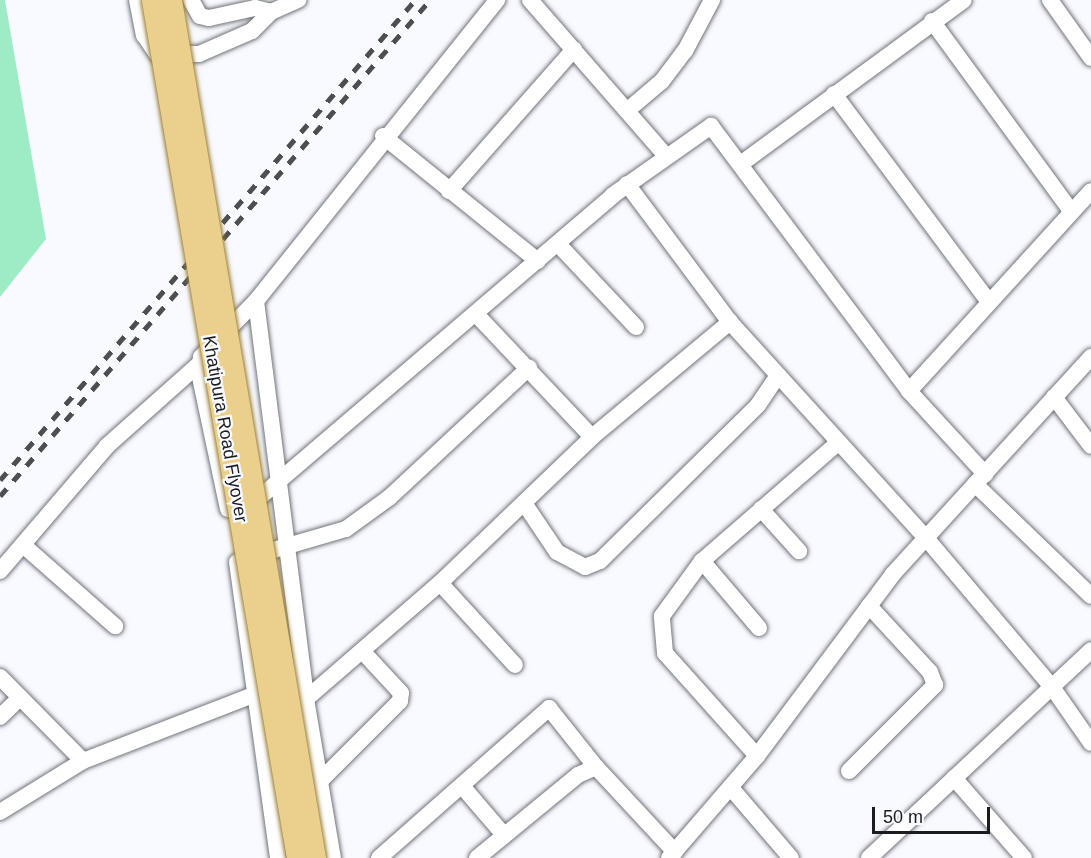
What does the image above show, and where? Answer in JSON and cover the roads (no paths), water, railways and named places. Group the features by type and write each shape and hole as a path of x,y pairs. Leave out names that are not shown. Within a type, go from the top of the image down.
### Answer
{"main road":[{"name":"Khatipura Road Flyover","path":"152,0 297,858"},
{"name":"Khatipura Road Flyover","path":"171,0 315,858"}],"street":[{"path":"137,0 144,35 157,54 199,54 252,31 271,12 298,0"},
{"path":"191,0 200,16 209,18 255,8 271,12"},
{"path":"0,571 107,446 199,364 256,301 383,136 497,0"},
{"path":"530,0 629,109 666,156"},
{"path":"629,109 662,81 686,51 712,0"},
{"path":"742,163 932,21 964,0"},
{"path":"1050,0 1091,58"},
{"path":"932,21 1071,211"},
{"path":"449,190 574,49"},
{"path":"834,94 989,302"},
{"path":"231,520 282,482 419,358 477,314 627,184 711,126 742,163 909,391 980,479 1091,596"},
{"path":"383,136 538,261"},
{"path":"627,184 730,322 926,538 1052,687 1091,743"},
{"path":"909,391 1091,191"},
{"path":"558,244 636,327"},
{"path":"256,301 282,482 287,547 306,699 318,783 333,858"},
{"path":"477,314 592,437"},
{"path":"306,699 440,583 592,437 730,322"},
{"path":"379,858 549,708 596,767 672,855 757,756 869,606 926,538 1091,357"},
{"path":"199,364 231,520 278,858"},
{"path":"237,560 346,529 390,497 529,368"},
{"path":"524,503 557,552 585,567 600,561 758,405 778,375"},
{"path":"1054,397 1091,446"},
{"path":"757,756 665,653 660,637 662,616 702,561 839,442"},
{"path":"761,509 799,551"},
{"path":"23,545 115,626"},
{"path":"702,561 759,628"},
{"path":"440,583 515,665"},
{"path":"849,771 935,685 930,672 869,606"},
{"path":"869,858 1091,650"},
{"path":"318,783 400,701 401,693 363,652"},
{"path":"0,677 82,761"},
{"path":"0,812 82,761 256,694"},
{"path":"0,717 20,698"},
{"path":"477,858 578,775 596,767"},
{"path":"954,778 1024,858"},
{"path":"462,786 504,836"},
{"path":"731,788 791,858"}],"railway":[{"path":"0,480 415,0"},
{"path":"0,496 430,0"}]}
